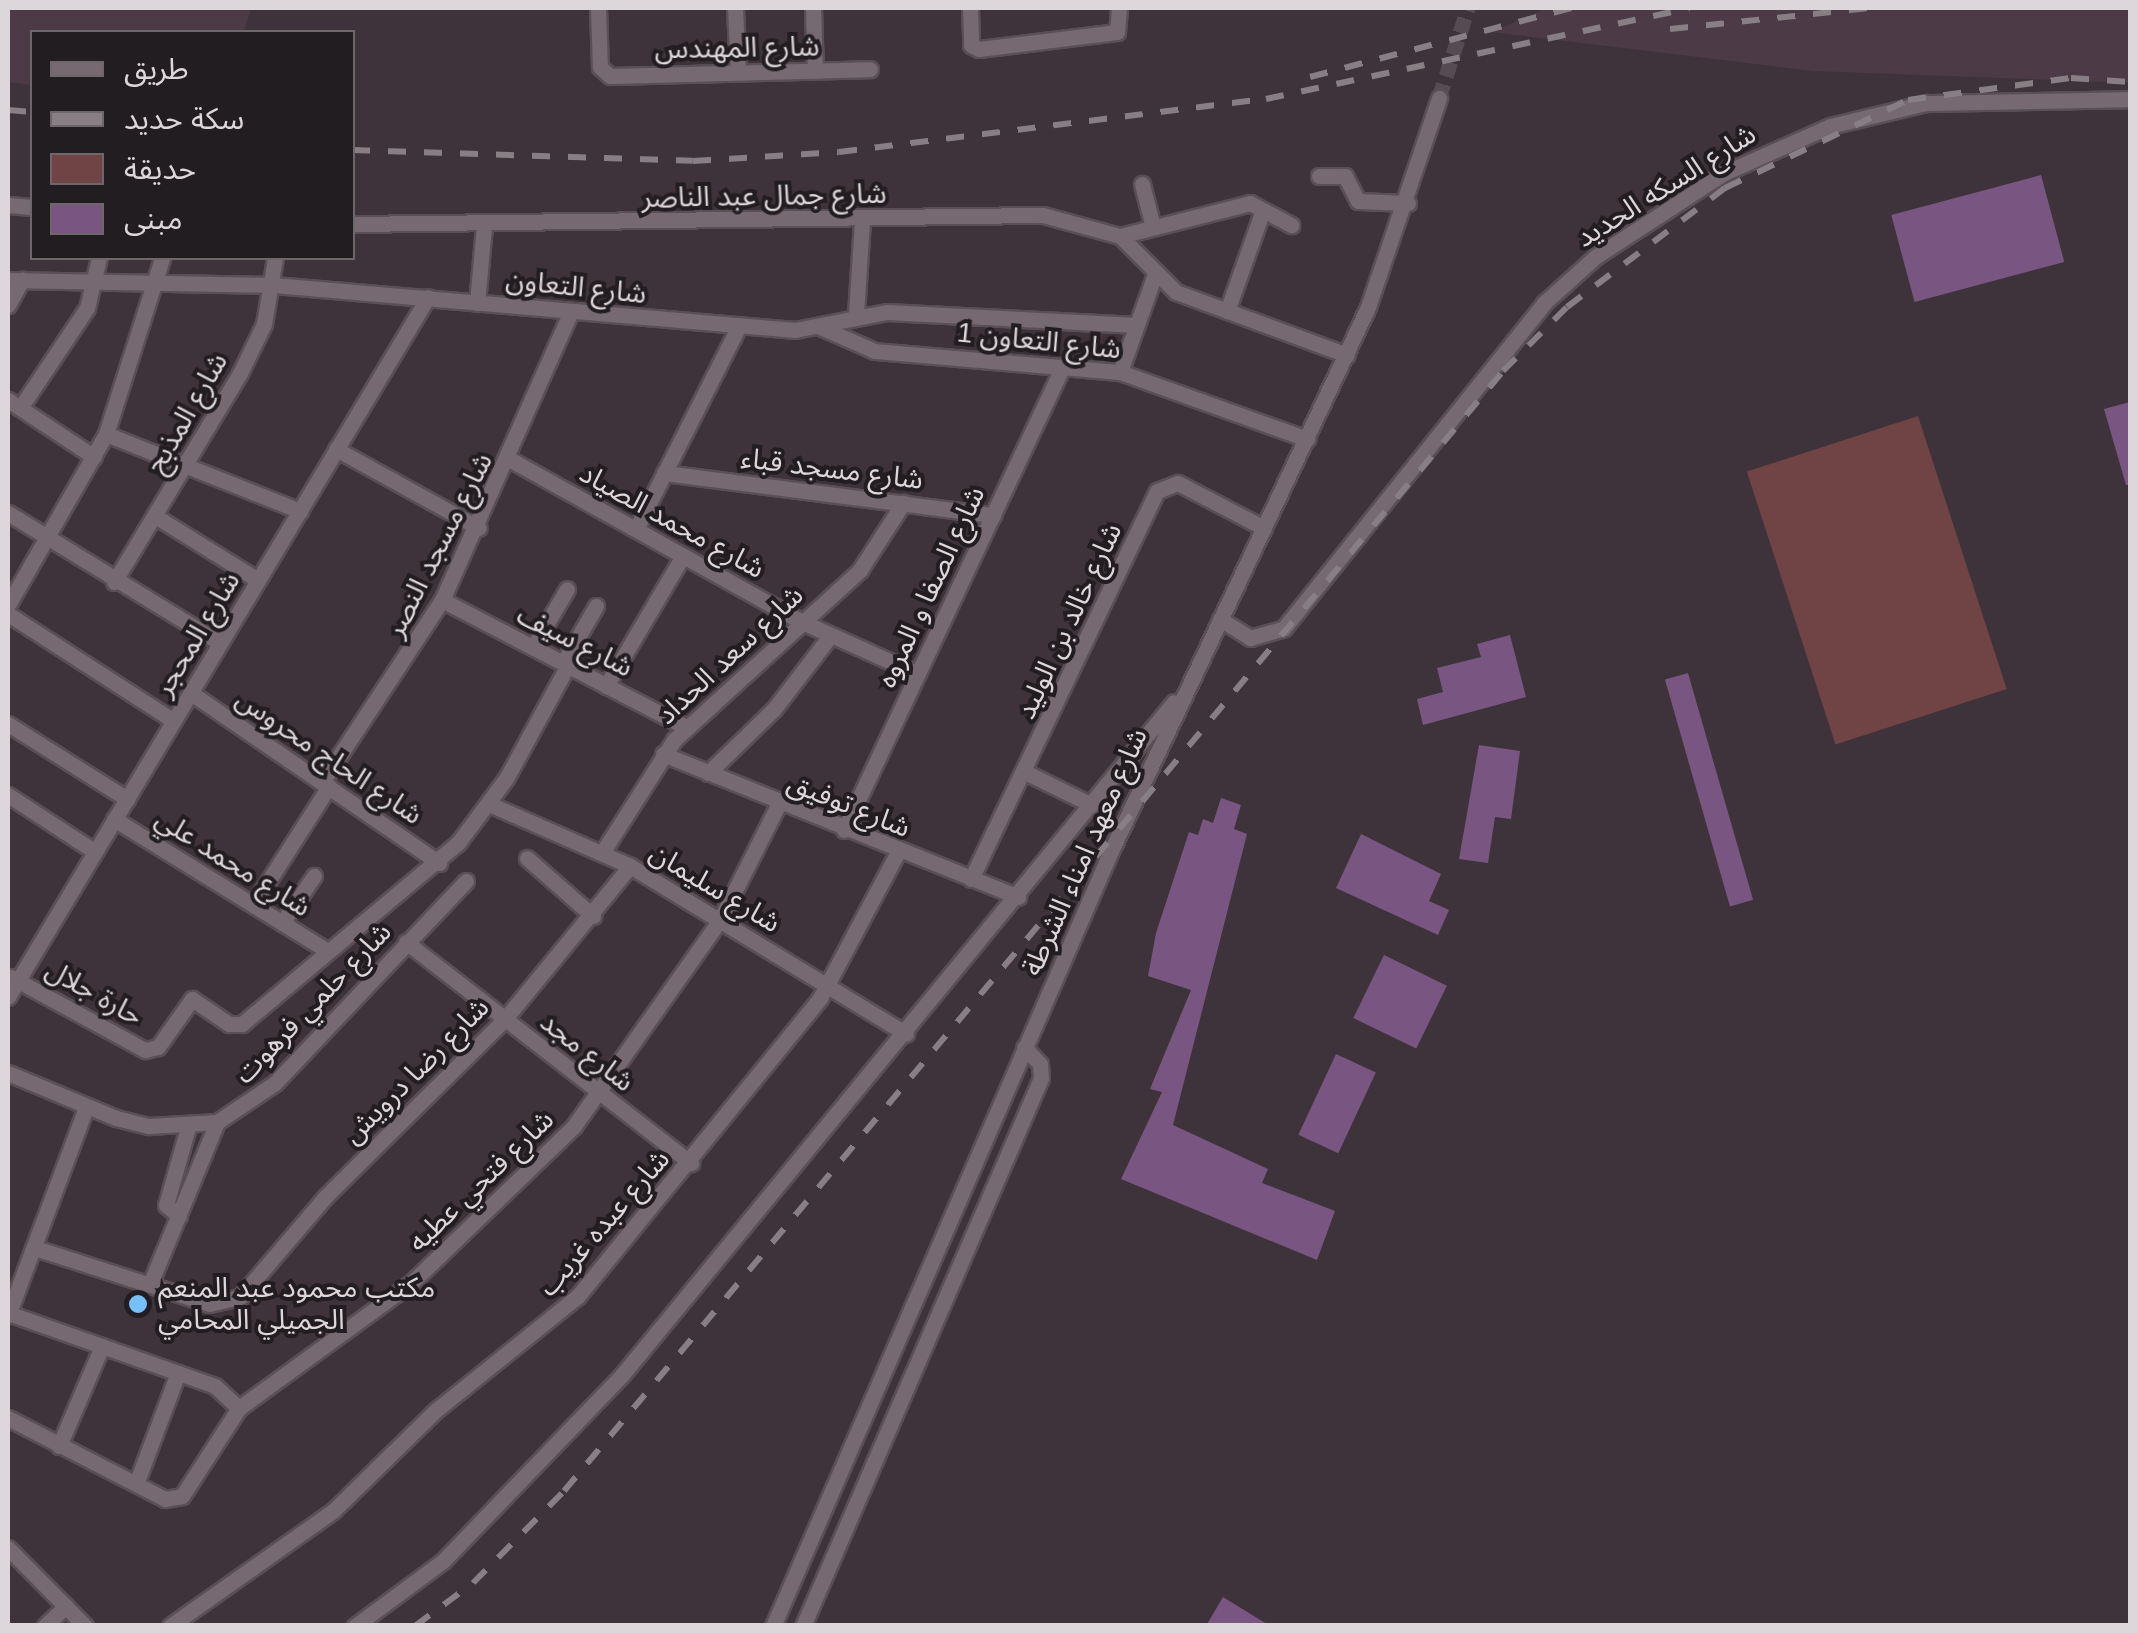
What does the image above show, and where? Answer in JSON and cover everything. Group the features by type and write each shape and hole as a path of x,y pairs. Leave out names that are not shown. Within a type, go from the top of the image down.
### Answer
{"street":[{"name":"شارع المهندس","path":"598,8 606,74 870,69"},
{"path":"735,8 738,72"},
{"path":"813,8 815,71"},
{"path":"970,8 970,39 978,49 1117,32 1121,15"},
{"name":"شارع معهد امناء الشرطة","path":"773,1626 1024,1047 1189,684 1347,355 1408,203 1439,98"},
{"name":"شارع السكه الحديد","path":"1220,619 1250,638 1284,628 1544,302 1610,246 1724,173 1830,126 1926,103 2130,99"},
{"path":"1319,176 1347,177 1358,201 1408,203"},
{"path":"1142,184 1153,227"},
{"path":"1291,225 1250,203 1120,236 1168,288 1347,355"},
{"path":"1227,311 1263,210"},
{"name":"شارع جمال عبد الناصر","path":"355,224 862,220 1016,213 1120,236"},
{"path":"856,314 862,220"},
{"path":"477,302 484,226"},
{"path":"94,458 14,404 97,281 98,260"},
{"path":"8,605 106,434 159,283 162,260"},
{"name":"شارع المذبح","path":"114,582 240,373 274,286 275,260"},
{"path":"1120,372 1156,274"},
{"path":"8,305 15,280"},
{"name":"شارع التعاون","path":"15,280 274,286 739,326 820,327 856,314 1136,326"},
{"name":"شارع المحجر","path":"8,997 12,977 127,798 428,297"},
{"name":"شارع مسجد النصر","path":"253,905 442,600 511,460 570,314"},
{"path":"636,529 739,326"},
{"name":"شارع التعاون 1","path":"820,327 875,351 1120,372 1308,438"},
{"name":"شارع الصفا و المروه","path":"844,830 1063,366"},
{"path":"106,434 188,462 300,511"},
{"path":"336,450 479,528"},
{"name":"شارع محمد الصياد","path":"511,460 800,621 918,674"},
{"name":"شارع مسجد قباء","path":"664,473 993,515"},
{"name":"شارع خالد بن الوليد","path":"971,879 1027,773 1162,485 1178,484 1264,528"},
{"name":"شارع سعد الحداد","path":"602,853 663,754 686,727 874,554 904,503"},
{"path":"8,513 114,582 220,643"},
{"path":"155,516 258,580"},
{"path":"606,686 684,556"},
{"path":"532,647 567,589"},
{"name":"شارع سيف","path":"442,600 686,727"},
{"path":"326,950 439,863 489,804 596,606"},
{"path":"8,614 174,721"},
{"path":"708,773 774,709 830,636"},
{"path":"354,1626 443,1561 622,1374 906,1034 1189,684"},
{"name":"شارع الحاج محروس","path":"190,693 439,863"},
{"path":"8,724 127,798"},
{"name":"شارع توفيق","path":"663,754 898,852 1018,897"},
{"path":"1027,773 1092,805"},
{"path":"8,795 94,851"},
{"name":"شارع فتحي عطيه","path":"136,1484 165,1499 182,1496 239,1408 478,1224 601,1095 720,920 779,803"},
{"name":"شارع سليمان","path":"489,804 630,866 906,1034"},
{"name":"شارع محمد علي","path":"114,818 326,950"},
{"name":"شارع عبده غريب","path":"170,1626 332,1511 435,1410 543,1328 691,1164 829,985 898,852"},
{"path":"528,858 593,916"},
{"name":"شارع رضا درويش","path":"150,1284 208,1304 230,1302 504,1020 593,916 630,866"},
{"path":"282,924 314,876"},
{"name":"شارع حلمي فرهوت","path":"8,1073 86,1108 188,1127 217,1122 276,1083 466,880"},
{"name":"شارع مجد","path":"406,942 691,1164"},
{"name":"حارة جلال","path":"12,977 152,1050 189,1001 239,1025 326,950"},
{"path":"803,1626 1040,1078 1040,1064 1024,1047"},
{"path":"86,1108 8,1314 216,1386 239,1408"},
{"path":"35,1248 150,1284 217,1122"},
{"path":"179,1216 166,1205 188,1127"},
{"path":"58,1446 102,1346"},
{"path":"8,1418 136,1484 178,1373"},
{"path":"811,1540 835,1552"},
{"path":"8,1548 85,1626"},
{"path":"46,1626 66,1606"}],"shaded area":[{"path":"8,8 251,8 245,30 30,30 30,85 8,82"},
{"path":"1547,8 2130,8 2130,83 1813,71 1492,32"}],"green space":[{"path":"1918,416 2007,689 1835,745 1747,472"}],"building":[{"path":"2041,175 2064,262 1915,302 1891,215"},
{"path":"2130,402 2130,485 2126,485 2104,409"},
{"path":"1510,635 1526,697 1423,725 1417,699 1443,692 1437,668 1481,657 1477,644"},
{"path":"1688,673 1753,900 1730,906 1665,680"},
{"path":"1479,745 1520,751 1511,819 1495,817 1488,863 1459,859"},
{"path":"1221,798 1241,805 1234,829 1247,834 1173,1125 1268,1169 1262,1183 1335,1211 1317,1260 1121,1179 1162,1092 1150,1089 1191,990 1148,976 1156,933 1189,832 1198,835 1203,819 1213,823"},
{"path":"1361,834 1441,874 1429,901 1449,910 1438,935 1336,888"},
{"path":"1384,955 1447,986 1416,1049 1353,1018"},
{"path":"1336,1054 1376,1073 1338,1153 1298,1135"},
{"path":"1223,1597 1270,1626 1206,1626"}],"tunnel":[{"path":"1439,98 1468,8"}],"railway":[{"path":"1310,77 1571,8"},
{"path":"355,150 693,161 839,152 1266,99 1689,8"},
{"path":"1670,29 1871,8"},
{"path":"415,1626 473,1583 564,1491 1503,371 1567,307 1725,188 1908,100 2071,78 2130,82"},
{"path":"8,110 30,112"}],"place":[{"name":"مكتب محمود عبد المنعم الجميلي المحامي","path":"138,1304"}]}
